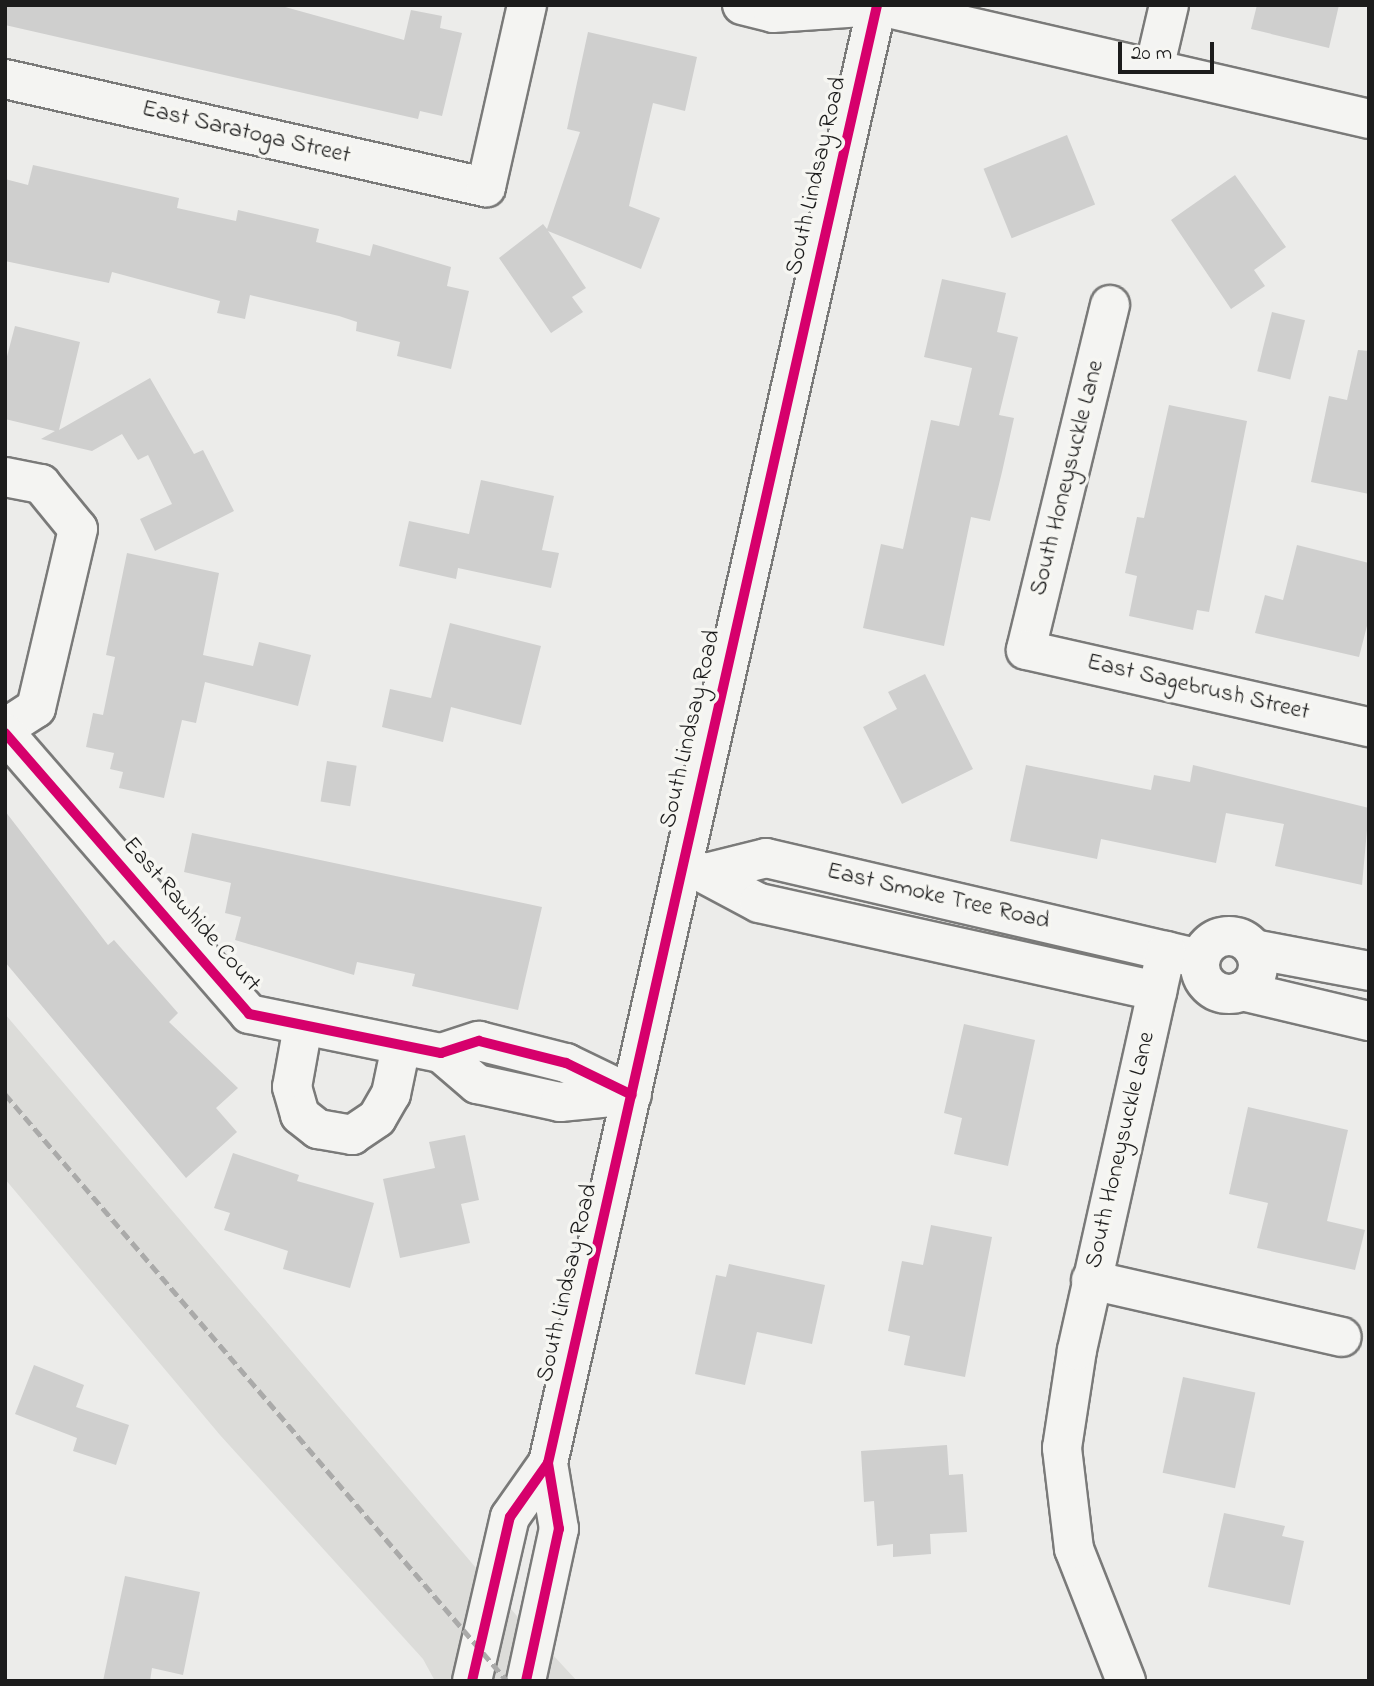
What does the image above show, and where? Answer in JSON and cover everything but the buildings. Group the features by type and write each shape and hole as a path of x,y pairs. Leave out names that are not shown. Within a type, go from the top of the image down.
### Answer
{"street":[{"name":"East Saratoga Street","path":"5,79 486,187 527,5"},
{"path":"742,5 774,13 876,6 1369,119"},
{"path":"1154,69 1169,5"},
{"name":"South Lindsay Road","path":"472,1681 510,1517 548,1463 632,1095 696,869 876,6"},
{"name":"South Honeysuckle Lane","path":"1026,650 1110,305"},
{"name":"East Rawhide Court","path":"5,477 41,484 78,529 36,708 5,730 248,1014 441,1054 477,1084 548,1099 632,1095"},
{"name":"East Sagebrush Street","path":"1026,650 1369,727"},
{"name":"East Smoke Tree Road","path":"696,869 766,859 1183,955"},
{"name":"East Smoke Tree Road","path":"696,869 759,903 1157,991"},
{"path":"1369,971 1252,949 1237,937 1219,938 1183,955 1208,985 1224,994 1242,991 1369,1021"},
{"path":"1242,991 1258,967 1252,949"},
{"name":"South Honeysuckle Lane","path":"1126,1681 1074,1549 1062,1448 1091,1280 1157,991 1183,955"},
{"path":"303,1026 292,1087 300,1115 318,1129 352,1135 377,1118 391,1094 401,1046"},
{"path":"1091,1280 1342,1337"},
{"name":"South Lindsay Road","path":"526,1681 559,1529 548,1463"}],"shaded area":[{"path":"5,1014 516,1615 577,1681 435,1681 423,1659 220,1435 5,1179"}],"railway":[{"path":"5,1094 507,1681"}],"cycle path":[{"path":"526,1681 559,1529 548,1463 877,5"},
{"path":"5,733 249,1014 441,1053 479,1041 566,1063 632,1095"},
{"path":"472,1681 510,1517 548,1463"}]}
